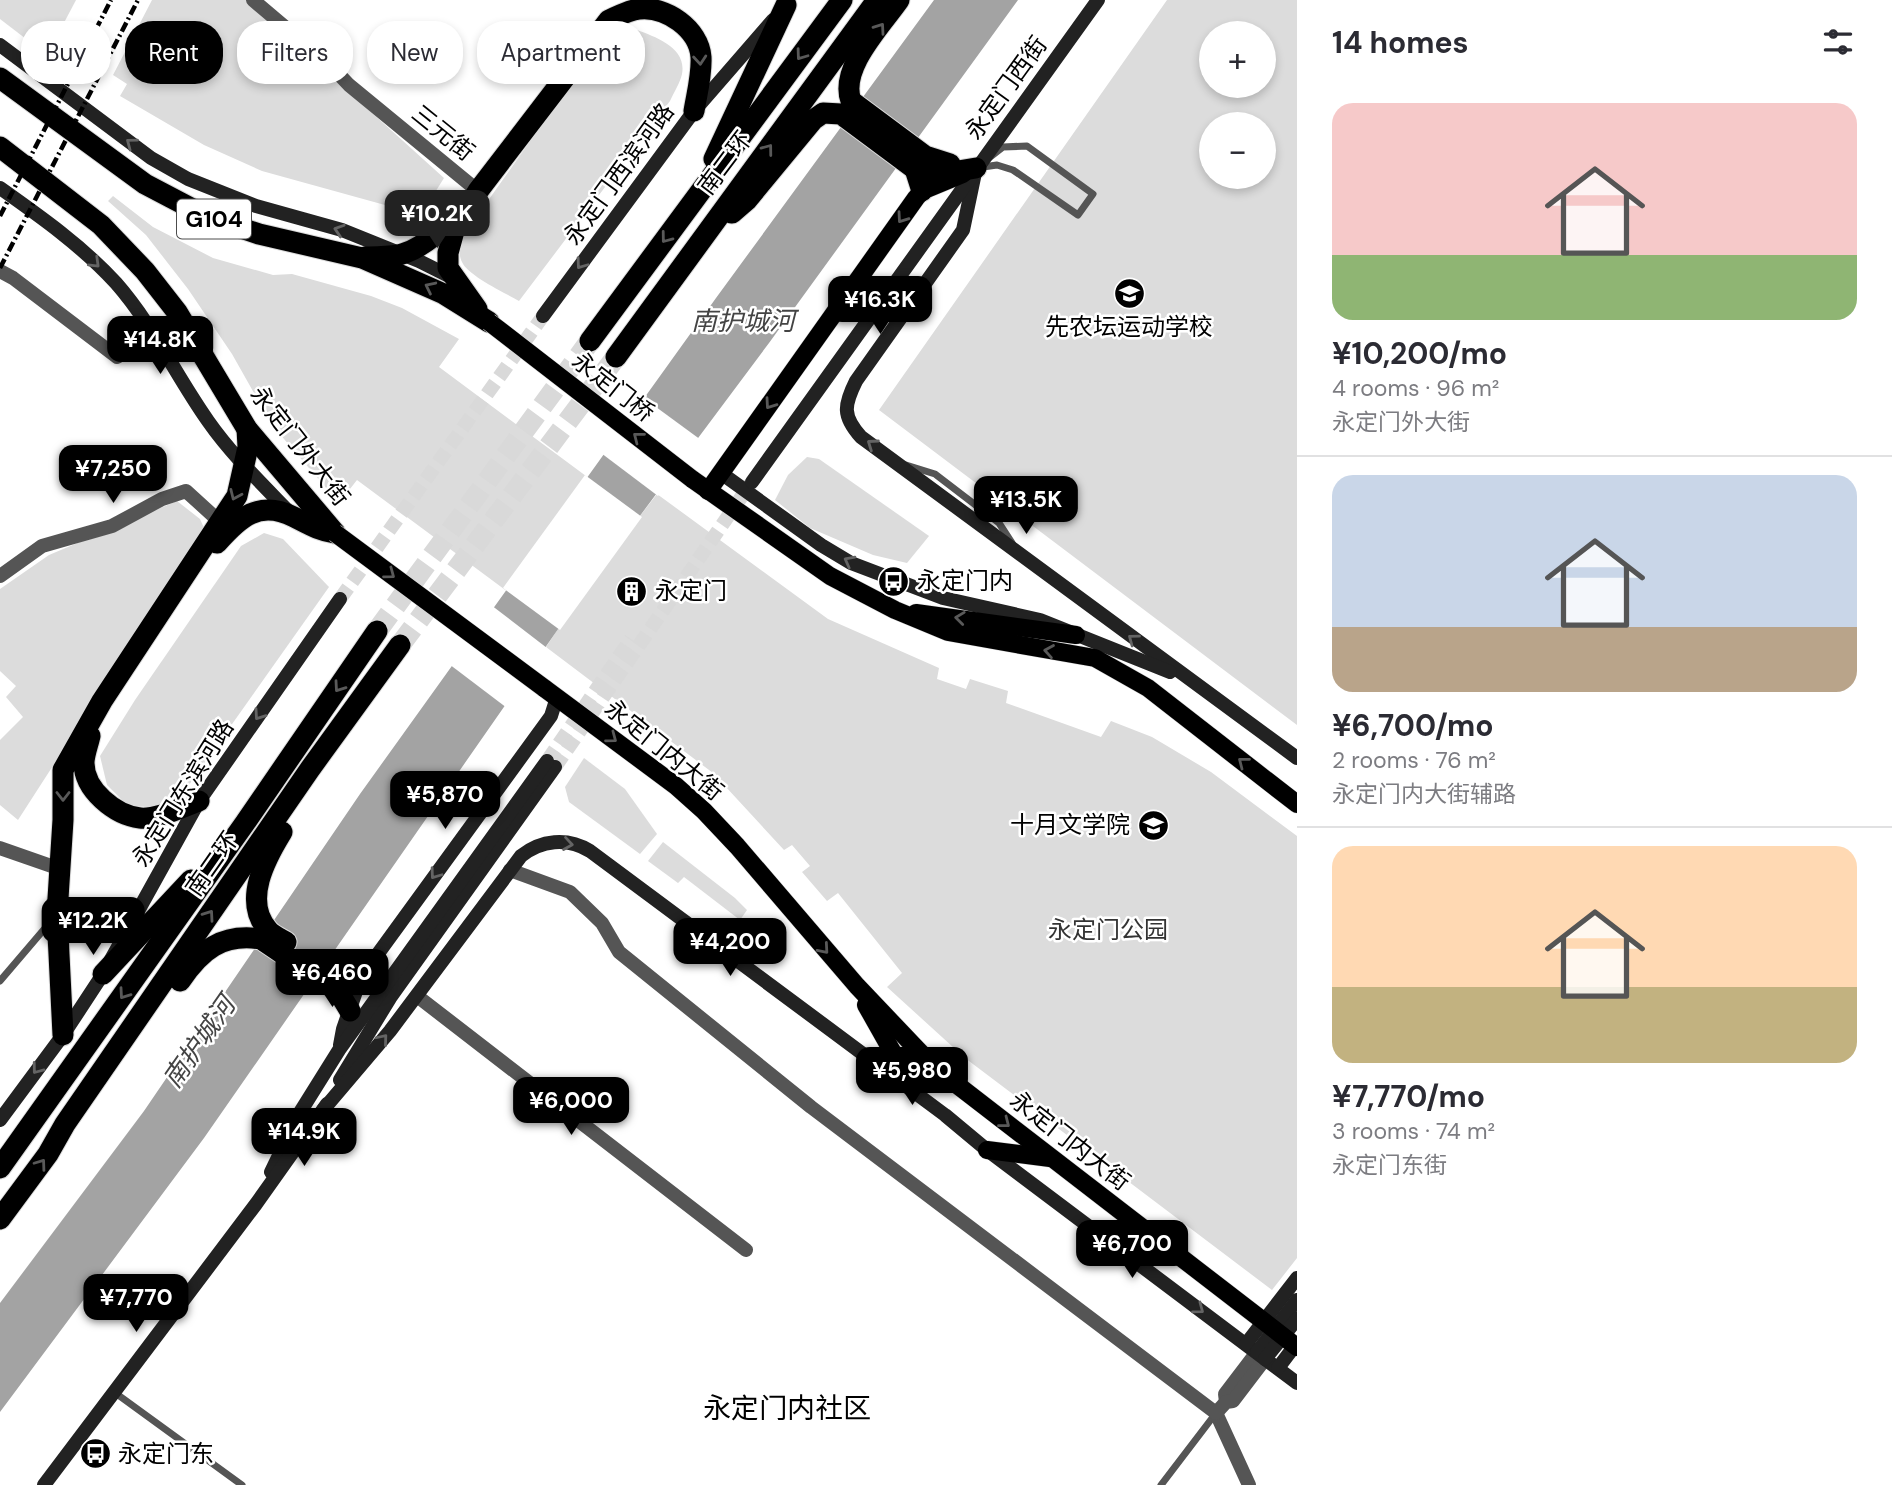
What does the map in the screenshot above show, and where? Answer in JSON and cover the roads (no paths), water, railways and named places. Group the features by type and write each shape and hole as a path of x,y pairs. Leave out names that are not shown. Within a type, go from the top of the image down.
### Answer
{"highway":[{"path":"489,322 468,299 448,268 454,232 476,189 610,0"},
{"name":"南二环","path":"590,341 842,0"},
{"name":"南二环","path":"615,357 877,0"},
{"path":"846,107 852,67 899,0"},
{"path":"692,203 788,3"},
{"path":"362,258 403,254 416,248 449,222 609,20 620,15 639,9 662,11 681,22 694,37 701,54 701,72 694,111"},
{"name":"G104","path":"0,78 145,184 206,216 259,234 362,258 444,294 489,322"},
{"path":"712,224 747,200 813,120 823,113 846,107"},
{"path":"846,107 920,162 946,173 976,168"},
{"name":"永定门外大街","path":"0,147 101,225 145,271 177,312 247,429 335,533"},
{"path":"920,162 922,191"},
{"path":"63,1035 57,914 63,770 102,701 237,496 248,447 247,429"},
{"path":"199,801 166,813 141,818 120,811 101,798 86,774 84,762 91,732 206,558 231,527 251,512 274,509 315,529 335,533"},
{"name":"南二环","path":"0,1168 245,823 377,631"},
{"name":"南二环","path":"0,1219 48,1154 65,1124 310,769 400,645"},
{"path":"310,769 293,814 261,870 257,902 268,930 348,983"},
{"path":"103,974 245,823"},
{"path":"107,1064 157,1014 199,956 220,942 234,938 261,939 348,983"},
{"path":"348,983 350,1011"}],"main road":[{"path":"976,168 922,191 708,491 830,576 895,610 948,632 1095,658 1148,688 1297,804"},
{"name":"永定门桥","path":"489,322 708,491"},
{"path":"335,533 550,693"},
{"path":"895,610 1076,635"},
{"name":"永定门内大街","path":"550,693 676,786 704,811 857,986 934,1067 1285,1337"},
{"path":"857,986 905,1074"},
{"path":"988,1150 1051,1158"}],"street":[{"name":"三元街","path":"253,0 331,66 349,85 476,189"},
{"name":"永定门西街","path":"748,479 937,212 976,168 1098,0"},
{"name":"永定门西滨河路","path":"543,316 694,111 788,3"},
{"path":"0,45 151,158 188,179 232,198 342,230 403,254 456,280"},
{"path":"976,168 963,230 856,381 846,405 848,419 861,437 1297,758"},
{"name":"永定门外大街","path":"0,188 80,248 115,282 155,335 208,421 291,515"},
{"path":"0,271 117,356 155,335"},
{"path":"721,473 821,545 851,563 943,598 1040,620 1188,680"},
{"path":"0,576 42,546 112,526 162,499 186,491 219,521"},
{"name":"永定门东滨河路","path":"0,1120 63,1035 103,974 199,801 340,599"},
{"path":"348,983 551,716 550,693"},
{"path":"256,1204 299,1114 339,1050 551,764 390,998 323,1110"},
{"path":"44,1485 256,1204 323,1110 417,996 510,870 526,852 542,844 565,842 584,847 945,1115 1297,1383"},
{"path":"0,848 60,869"},
{"path":"510,870 570,892 602,923 619,952 790,1090 1221,1408 1249,1485"},
{"path":"417,996 746,1250"},
{"path":"339,1050 350,1011"},
{"path":"905,1074 945,1115"},
{"path":"1278,1368 1297,1278"},
{"path":"1256,1352 1285,1337 1297,1300"},
{"path":"1221,1408 1233,1401 1256,1352 1285,1337 1297,1319"}],"lane":[{"path":"1027,146 1093,194 1077,215 1013,170 997,165 976,168 1003,147 1027,146"},
{"path":"0,981 57,914"},
{"path":"114,1392 242,1485"},
{"path":"1161,1485 1221,1408"}],"water":[{"name":"南护城河","path":"934,0 1018,0 769,343 595,576 204,1138 0,1412 0,1303 144,1111 360,794"}],"tunnel":[{"path":"340,599 543,316"},
{"path":"377,631 590,341"},
{"path":"400,645 616,357"},
{"path":"555,767 751,483"},
{"path":"547,761 631,639"}],"railway":[{"path":"0,216 111,0"},
{"path":"0,268 138,0"}],"place":[{"name":"先农坛运动学校","path":"1129,293"},
{"name":"永定门内","path":"894,581"},
{"name":"永定门","path":"632,591"},
{"name":"十月文学院","path":"1153,825"},
{"name":"永定门东","path":"95,1454"}],"district":[{"name":"永定门内社区","path":"787,1408"}],"park label":[{"name":"永定门公园","path":"1108,930"}]}
